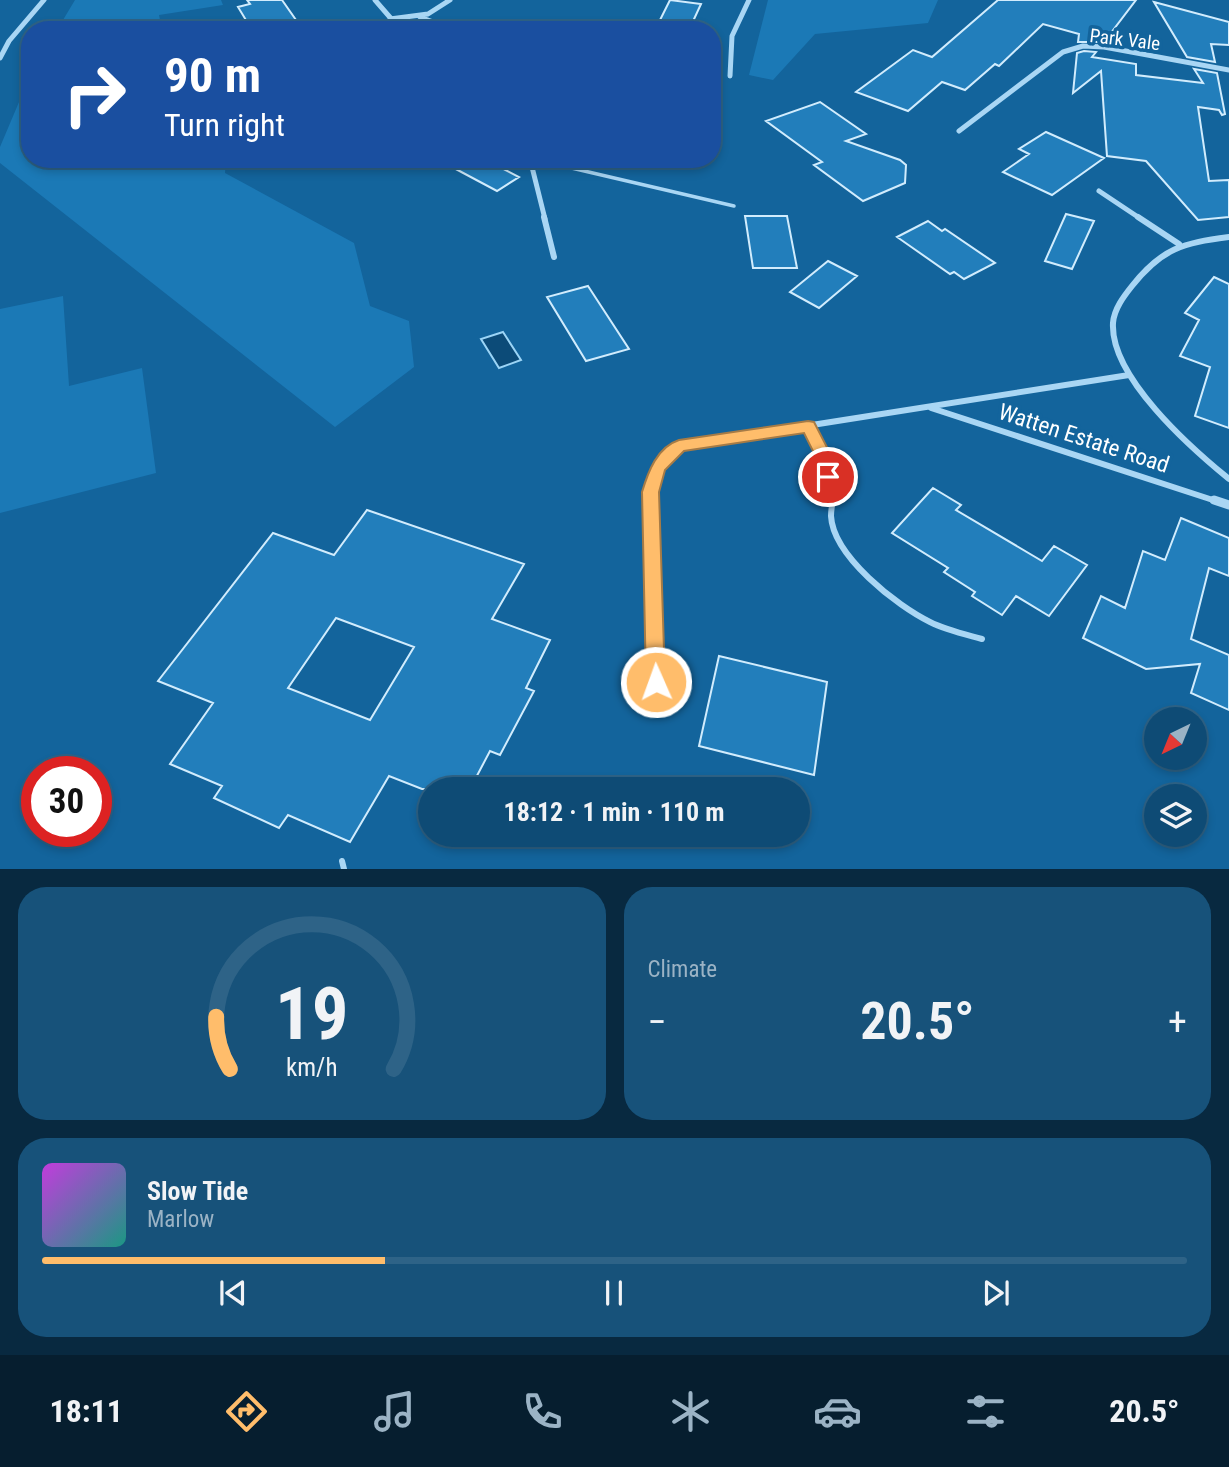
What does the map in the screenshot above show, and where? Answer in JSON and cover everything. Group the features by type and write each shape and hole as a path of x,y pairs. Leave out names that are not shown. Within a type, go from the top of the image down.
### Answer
{"street":[{"path":"26,21 44,0"},
{"path":"375,0 390,19 434,12 450,0"},
{"path":"730,76 732,36 748,0"},
{"path":"419,16 432,21"},
{"path":"0,58 21,27"},
{"name":"Park Vale","path":"959,131 1063,52 1083,46 1104,47 1229,70"},
{"path":"534,168 554,257"},
{"path":"1099,191 1179,244"},
{"name":"Watten Estate Road","path":"1229,236 1179,244 1151,261 1120,302 1112,326 1129,375 1162,417 1229,479"},
{"name":"Watten Estate Road","path":"656,682 650,492 658,467 679,446 1129,375"},
{"name":"Watten Estate Road","path":"927,407 1229,505"}],"lane":[{"path":"571,168 734,206"},
{"path":"808,426 824,457 833,497 831,520 848,555 864,573 911,612 948,630 982,639"}],"shaded area":[{"path":"75,0 221,0 223,5 159,15 160,21 62,21"},
{"path":"768,0 938,0 928,23 815,34 773,80 749,75"},
{"path":"21,97 21,168 225,168 225,173 354,243 370,306 409,321 414,367 335,427 0,163 0,147"},
{"path":"63,296 69,386 142,368 156,473 0,513 0,309"},
{"path":"503,332 521,360 499,368 481,339"}],"building":[{"path":"247,0 282,0 297,21 247,21 238,7 250,4"},
{"path":"670,0 701,4 693,21 660,21"},
{"path":"998,0 1136,0 1104,42 1078,42 1079,34 1043,24 999,66 995,64 965,90 942,82 908,111 856,92 913,50 932,57"},
{"path":"1154,2 1229,22 1229,45 1211,44 1215,62 1187,57"},
{"path":"1096,52 1092,57 1136,64 1136,75 1203,83 1194,69 1217,73 1225,114 1222,115 1219,110 1198,107 1209,181 1229,180 1229,217 1198,220 1146,161 1107,156 1101,71 1073,93 1077,53"},
{"path":"820,102 866,134 846,141 900,160 906,165 905,183 863,201 814,165 822,162 766,121"},
{"path":"1046,132 1104,158 1052,195 1003,172 1029,154 1019,149"},
{"path":"454,168 502,168 519,177 497,191"},
{"path":"1066,214 1094,221 1072,269 1045,261"},
{"path":"745,216 787,216 797,268 753,268"},
{"path":"928,221 942,231 945,229 995,263 964,279 954,272 950,274 897,237"},
{"path":"828,261 857,276 819,308 790,292"},
{"path":"1214,277 1229,284 1229,428 1195,416 1210,367 1180,356 1199,320 1185,313"},
{"path":"588,286 629,349 586,361 547,297"},
{"path":"933,488 961,505 956,510 1042,561 1054,546 1087,565 1049,616 1016,596 1002,615 972,596 975,592 944,572 948,568 892,533"},
{"path":"367,510 524,564 492,619 550,640 526,688 534,691 500,755 490,751 476,777 418,777 418,787 389,776 350,842 288,815 279,828 214,798 222,786 170,764 213,703 158,681 273,533 334,555","holes":["336,618 414,647 370,720 288,688"]},
{"path":"1181,518 1229,538 1229,576 1209,568 1191,639 1229,655 1229,710 1191,693 1200,664 1146,669 1083,638 1101,596 1125,608 1143,551 1165,560"},
{"path":"719,656 827,682 814,775 699,746"}],"route":[{"path":"656,682 650,492 658,467 679,446 808,426 824,457 828,477"}]}
